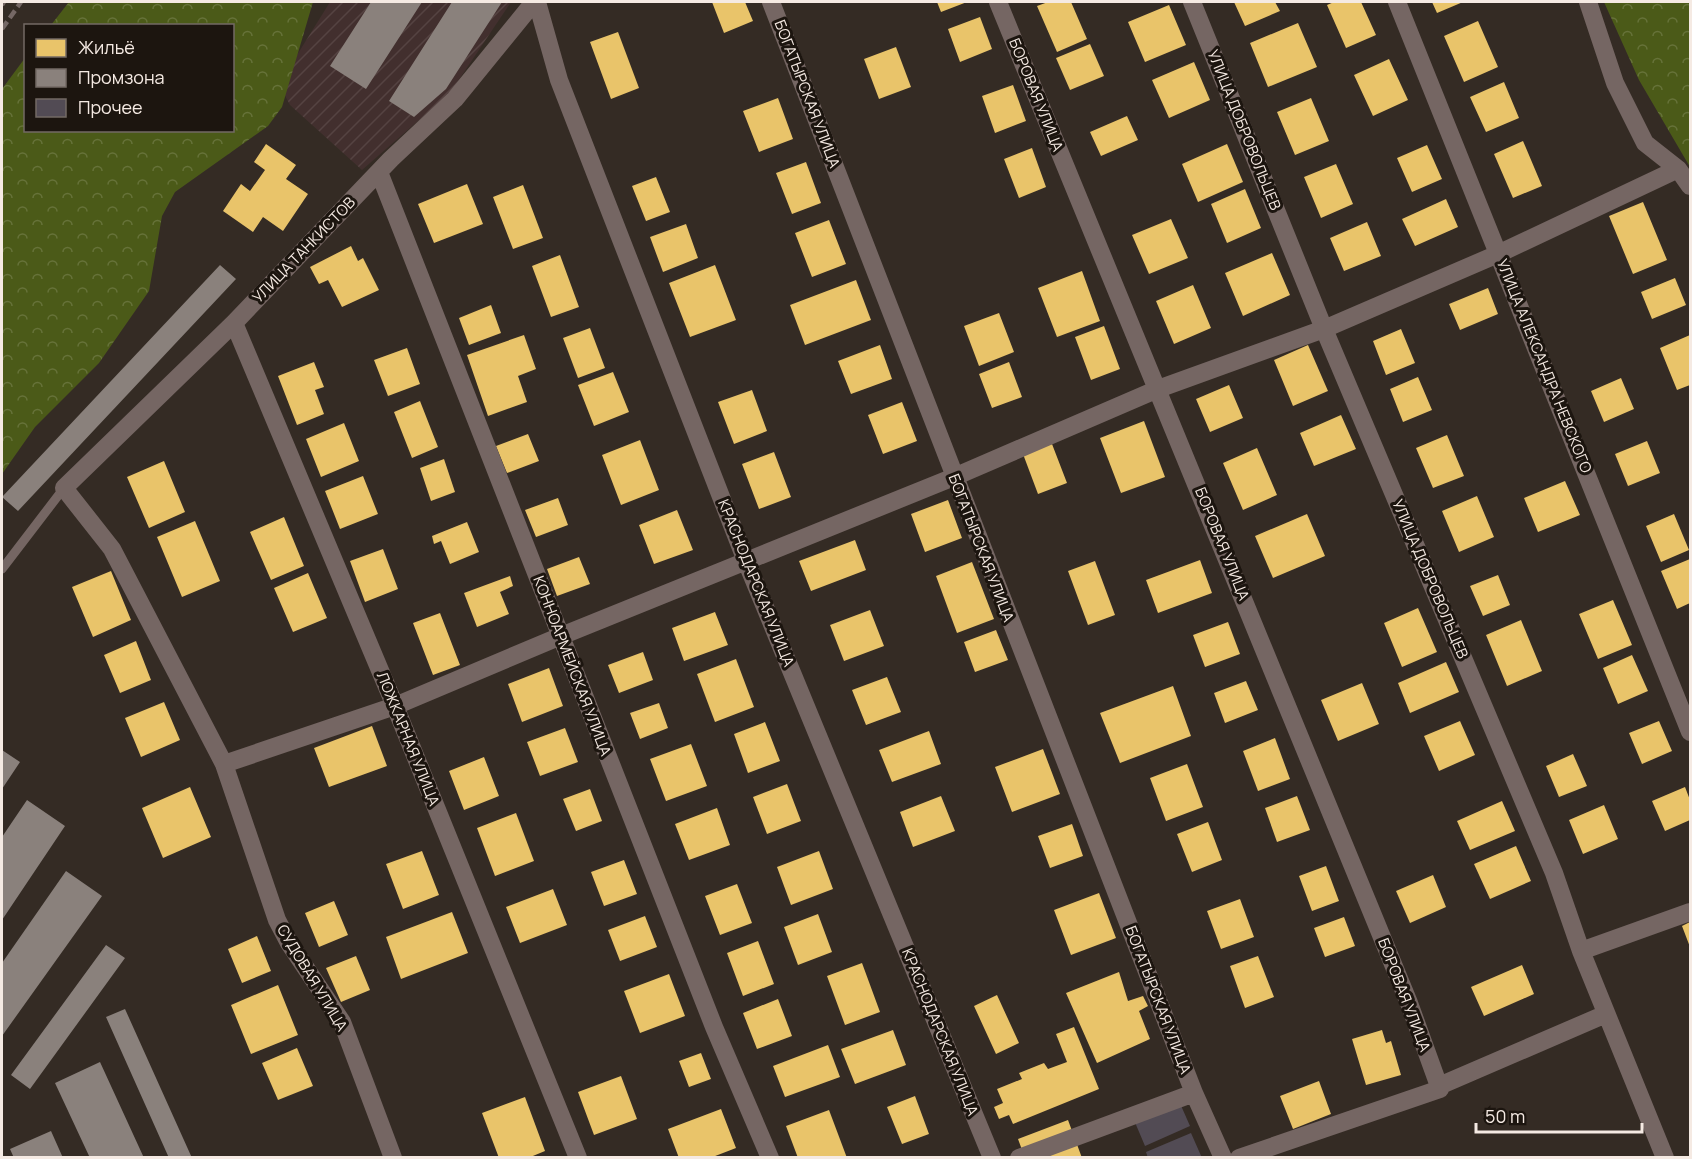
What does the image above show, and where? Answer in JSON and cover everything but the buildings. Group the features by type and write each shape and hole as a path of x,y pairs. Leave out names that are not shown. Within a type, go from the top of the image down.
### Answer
{"street":[{"name":"УЛИЦА ТАНКИСТОВ","path":"64,488 234,323 379,172 455,99 535,2"},
{"name":"КРАСНОДАРСКАЯ УЛИЦА","path":"535,2 560,80 746,561 992,1158"},
{"name":"БОГАТЫРСКАЯ УЛИЦА","path":"771,2 1194,1093 1223,1158"},
{"name":"БОРОВАЯ УЛИЦА","path":"998,2 1409,1003 1440,1089"},
{"name":"УЛИЦА ДОБРОВОЛЬЦЕВ","path":"1192,2 1324,329 1554,873 1581,951 1665,1158"},
{"name":"УЛИЦА АЛЕКСАНДРА НЕВСКОГО","path":"1397,2 1690,732"},
{"path":"1588,2 1615,83 1645,143 1678,169 1690,186"},
{"path":"224,764 395,706 561,636 954,477 1158,388 1324,329 1498,254 1678,169"},
{"name":"КОННОАРМЕЙСКАЯ УЛИЦА","path":"379,172 714,1027 770,1158"},
{"name":"ЛОЖКАРНАЯ УЛИЦА","path":"234,323 395,706 578,1158"},
{"name":"СУДОВАЯ УЛИЦА","path":"64,488 112,549 224,764 277,920 289,943 342,1022 393,1158"},
{"path":"1581,951 1690,912"},
{"path":"1239,1158 1440,1089 1439,1086 1606,1014"},
{"path":"1019,1158 1194,1093"}],"lane":[{"path":"2,569 64,488"}],"shaded area":[{"path":"330,2 511,2 450,93 362,170 290,105 279,84"}],"green space":[{"path":"69,2 313,2 282,107 268,126 175,192 162,216 149,291 99,363 35,427 2,474 2,89 24,59 24,132 234,132 234,24 52,24"},
{"path":"1604,2 1690,2 1690,167 1639,80"}],"railway":[{"path":"2,29 21,2"}]}
